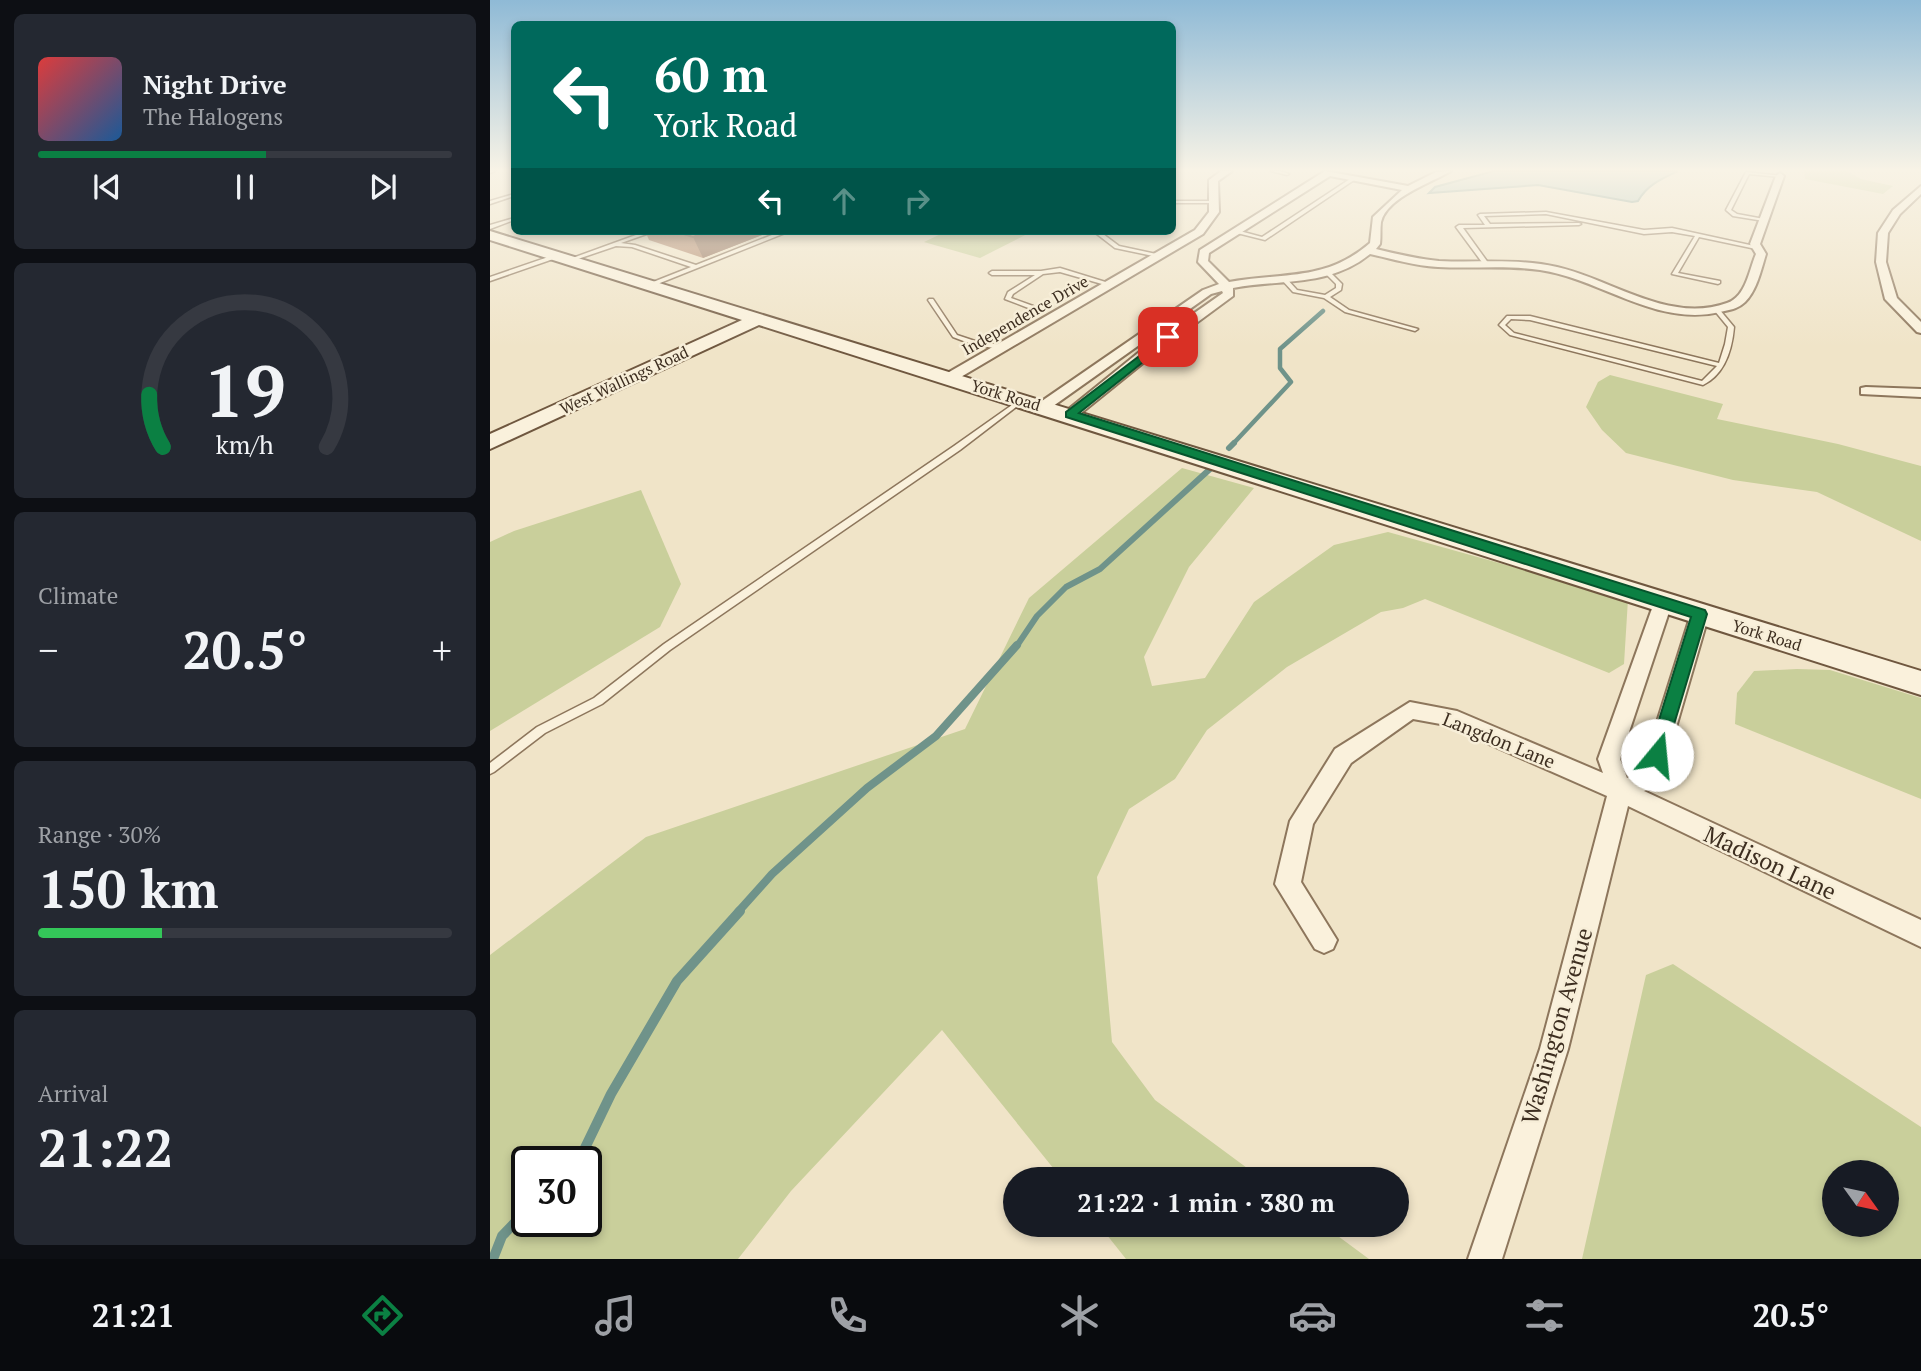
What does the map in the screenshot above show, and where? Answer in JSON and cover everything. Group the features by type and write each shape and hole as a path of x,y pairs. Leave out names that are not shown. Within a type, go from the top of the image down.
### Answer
{"street":[{"name":"Independence Drive","path":"949,378 1201,230"},
{"path":"1070,415 1229,293 1227,286 1203,262 1204,252 1240,230"},
{"path":"1044,406 1207,292 1227,286 1326,272 1345,266 1375,244 1376,230"},
{"path":"1367,250 1425,263 1528,265 1558,270 1652,305 1717,310 1733,306 1743,299 1761,254 1755,244 1759,230"},
{"path":"1885,230 1881,262 1891,299 1921,329"},
{"name":"York Road","path":"490,235 1921,682"},
{"name":"West Wallings Road","path":"490,442 758,319"},
{"path":"1866,391 1921,393"},
{"path":"1663,603 1609,759 1620,791 1650,779 1700,614"},
{"name":"Langdon Lane","path":"1324,940 1288,884 1302,821 1343,756 1410,710 1449,717 1620,791"},
{"name":"Madison Lane","path":"1620,791 1921,934"},
{"name":"Washington Avenue","path":"1485,1259 1554,1049 1620,791"}],"lane":[{"path":"1236,232 1263,239 1277,230"},
{"path":"1461,230 1486,264"},
{"path":"1632,230 1644,232 1672,230 1756,247"},
{"path":"490,279 641,235"},
{"path":"650,285 777,235"},
{"path":"1101,235 1117,247 1158,255"},
{"path":"1698,235 1675,274 1718,282"},
{"path":"615,244 633,246 697,267"},
{"path":"992,273 1041,273 1060,270 1110,284"},
{"path":"1326,272 1339,284 1339,289 1326,297"},
{"path":"1031,307 1008,299 1010,293 1041,273"},
{"path":"1284,279 1295,291 1326,297 1347,311 1415,328"},
{"path":"931,300 955,336 974,343 1001,347"},
{"path":"1717,310 1731,327 1730,346 1716,375 1703,383 1512,334 1502,326 1509,317 1530,318 1720,365"},
{"path":"490,769 541,730 598,701 667,648 946,456 1022,400"}],"green space":[{"path":"939,235 1025,235 980,258 924,242"},
{"path":"1610,375 1723,404 1717,419 1838,444 1921,466 1921,541 1817,492 1733,480 1626,453 1602,430 1586,407 1598,382"},
{"path":"1182,468 1254,488 1189,567 1144,657 1152,686 1205,678 1254,602 1334,545 1388,532 1628,599 1624,664 1609,673 1425,599 1403,608 1381,612 1287,667 1207,730 1175,779 1129,809 1097,877 1112,1042 1155,1100 1246,1167 1052,1167 942,1030 791,1191 738,1259 490,1259 490,955 646,837 965,729 1029,598"},
{"path":"641,490 681,584 660,627 490,731 490,542 514,531"},
{"path":"1830,670 1921,698 1921,799 1735,724 1737,693 1754,671"},
{"path":"1673,964 1921,1127 1921,1259 1582,1259 1646,975"},
{"path":"1109,1237 1339,1237 1369,1259 1126,1259"}],"waterway":[{"path":"1232,445 1291,382 1280,368 1280,349 1323,311"},
{"path":"1229,448 1232,445"},
{"path":"1016,647 1037,616 1066,587 1100,569 1210,469"},
{"path":"738,912 772,874 867,788 936,736 1017,645"},
{"path":"586,1146 611,1094 677,981 740,911"},
{"path":"493,1259 502,1236 511,1227"}],"route":[{"path":"1168,337 1070,415 1700,614 1657,755"}]}
